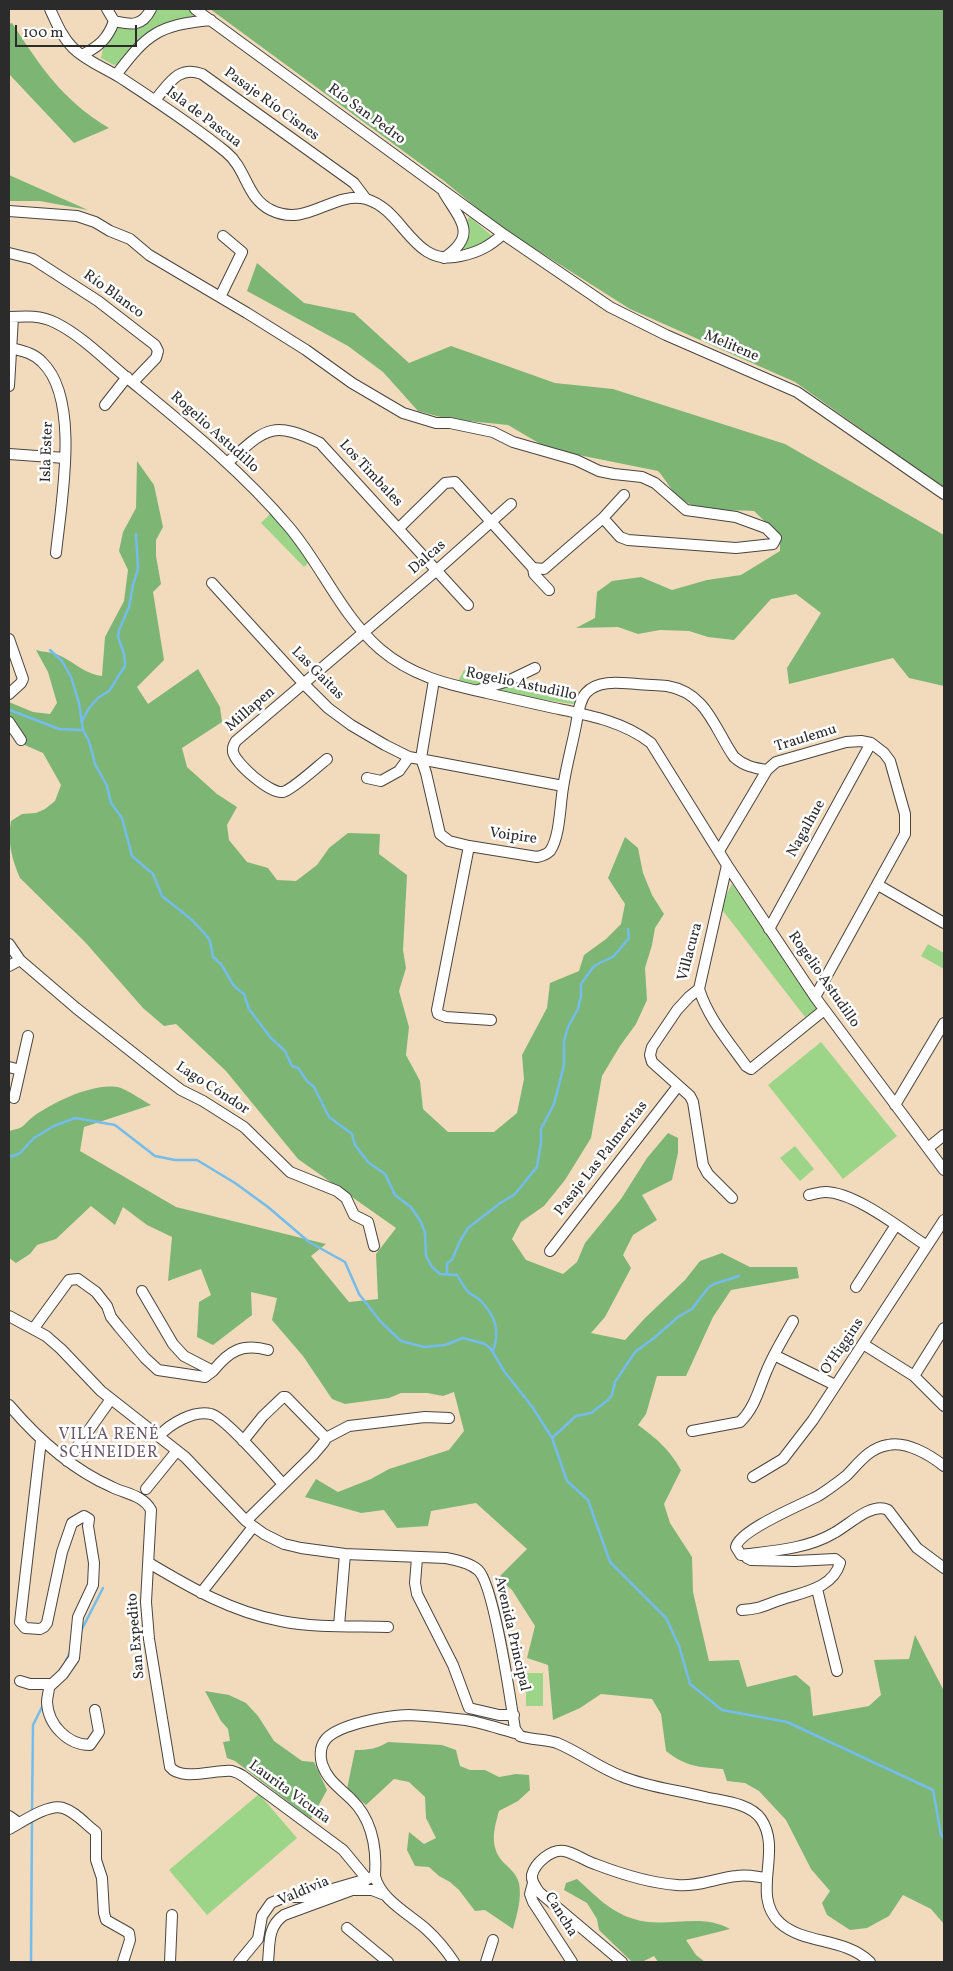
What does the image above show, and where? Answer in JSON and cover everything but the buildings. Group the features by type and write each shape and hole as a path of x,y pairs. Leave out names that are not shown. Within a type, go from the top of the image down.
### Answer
{"street":[{"name":"Isla de Pascua","path":"50,9 68,41 82,55 155,100 227,152 240,168 254,197 271,210 284,215 299,215 346,199 366,199"},
{"path":"107,9 114,21 131,25 144,19 151,9"},
{"name":"Río San Pedro","path":"195,9 503,234"},
{"path":"116,75 135,49 145,39 159,30 189,22 210,20"},
{"path":"82,55 96,48 104,41 114,21"},
{"name":"Pasaje Río Cisnes","path":"155,100 174,78 182,72 192,71 202,74 354,183 366,199"},
{"path":"442,189 464,228 464,236 460,245 444,258"},
{"path":"366,199 382,208 425,251 433,256 455,258 479,252 492,245 503,234"},
{"path":"9,211 77,216 95,222 110,231 130,239 149,254 306,350 352,383 402,413 436,423 450,423 493,432 514,442 576,460 599,470 614,474 642,477 655,483 686,510 736,517 766,528 776,538 773,544 736,548 628,540 620,537 603,518"},
{"name":"Melitene","path":"503,234 610,307 666,335 797,392 944,494"},
{"path":"220,297 242,252 223,236"},
{"name":"Río Blanco","path":"9,253 26,256 41,264 98,301 155,345 158,351 156,358 130,380"},
{"path":"9,386 11,317"},
{"name":"Rogelio Astudillo","path":"11,317 40,318 56,323 130,380 227,463 288,526 363,632 380,649 400,664 434,680 579,712 622,726 640,734 651,743 727,865 815,997 944,1170"},
{"name":"Isla Ester","path":"11,348 30,354 42,362 52,376 64,410 66,424 56,553"},
{"path":"105,405 130,380"},
{"name":"Los Timbales","path":"227,463 258,435 267,431 278,429 320,443 468,605"},
{"path":"9,454 64,458"},
{"path":"399,528 445,483 451,481 459,484 533,568 534,574 550,590"},
{"path":"533,568 544,569 603,518 624,495"},
{"name":"Dalcas","path":"363,632 437,570 511,504"},
{"name":"Las Gaitas","path":"212,583 304,684 328,708 351,725 409,757 563,786"},
{"name":"Millapen","path":"327,759 281,792 274,791 253,776 233,752 233,747 236,741 363,632"},
{"path":"9,639 23,679 21,684 9,694"},
{"path":"477,691 508,681 535,668"},
{"path":"434,680 421,758 440,834 449,841 469,846"},
{"name":"Traulemu","path":"579,712 582,700 587,692 596,686 613,683 667,686 681,690 694,696 702,703 734,757 751,768 767,770 776,762 846,742 861,741 871,743"},
{"name":"Voipire","path":"491,1020 446,1017 438,1014 437,1007 469,846 537,857 551,849 579,712"},
{"path":"9,722 21,740"},
{"path":"815,997 905,834 905,814 890,761 871,743"},
{"name":"Nagalhue","path":"769,928 871,743"},
{"path":"367,778 380,781 398,771 409,757"},
{"path":"719,851 767,770"},
{"name":"Villacura","path":"678,1086 652,1062 650,1055 652,1047 678,1010 689,997 700,989 727,865"},
{"path":"878,886 944,923"},
{"name":"Lago Cóndor","path":"9,944 20,960 76,1008 181,1090 203,1101 244,1127 290,1172 337,1191 346,1198 354,1215 368,1222 374,1246"},
{"path":"9,966 20,960"},
{"path":"700,989 703,1002 710,1014 746,1066 751,1069 824,1010"},
{"path":"895,1105 944,1023"},
{"path":"14,1098 28,1036"},
{"path":"9,1067 20,1070"},
{"path":"678,1086 690,1096 693,1102 703,1165 708,1174 732,1198"},
{"name":"Pasaje Las Palmeritas","path":"550,1251 678,1086"},
{"path":"928,1148 944,1135"},
{"path":"809,1195 824,1192 857,1201 926,1246"},
{"name":"O'Higgins","path":"753,1477 777,1464 788,1454 813,1420 944,1220"},
{"path":"856,1287 896,1225"},
{"path":"34,1328 69,1280 78,1278 96,1292 107,1306 111,1317 144,1358 158,1370 205,1377 213,1371 223,1358 240,1348 268,1350"},
{"path":"142,1291 173,1344 184,1356 213,1371"},
{"name":"Avenida Principal","path":"9,1316 34,1328 61,1349 101,1391 184,1457 249,1524 284,1544 345,1554 446,1558 472,1566 483,1576 489,1593 518,1734"},
{"path":"692,1431 740,1422 754,1402 774,1355 793,1321"},
{"path":"914,1376 944,1328"},
{"path":"863,1344 914,1376 944,1406"},
{"path":"774,1355 835,1385"},
{"path":"243,1441 263,1416 283,1397 286,1397 326,1438"},
{"path":"66,1461 111,1399"},
{"path":"9,1405 41,1440 66,1461 97,1480 142,1493 176,1452"},
{"path":"159,1436 166,1428 197,1415 209,1414 217,1417 243,1441 283,1484"},
{"path":"200,1593 249,1524 326,1438 349,1426 425,1417 449,1418"},
{"path":"41,1440 23,1582 20,1622 25,1628 40,1629 44,1627 49,1618 58,1569 72,1523 84,1516 89,1519 88,1526 94,1563 93,1585 78,1617 74,1658 64,1674 49,1687 47,1704 54,1725 73,1743 90,1745 94,1740 99,1732 95,1710"},
{"path":"742,1610 758,1609 781,1599 817,1589 828,1580 839,1566 838,1560 752,1560 742,1555 736,1547 737,1542 744,1535 826,1491 865,1457 881,1446 891,1444 902,1445 922,1452 944,1466"},
{"name":"San Expedito","path":"142,1493 145,1502 151,1510 146,1602 149,1639 170,1767 177,1772"},
{"path":"742,1555 813,1543 844,1528 874,1508 882,1507 888,1510 917,1548 944,1568"},
{"path":"339,1626 345,1554"},
{"path":"417,1558 415,1583 417,1594 453,1665 469,1708 500,1716 514,1715"},
{"path":"149,1563 200,1593 223,1604 262,1617 283,1622 388,1627"},
{"path":"817,1589 836,1671"},
{"path":"20,1681 30,1684 52,1684"},
{"path":"358,1888 371,1877 374,1849 370,1829 363,1812 331,1782 323,1765 322,1745 327,1738 344,1728 384,1718 408,1715 467,1720 523,1737 556,1743 636,1782 734,1804 754,1812 761,1819 769,1841 766,1891 768,1903 780,1923 793,1932 845,1947 863,1956 870,1962"},
{"name":"Laurita Vicuña","path":"177,1772 200,1774 234,1771 343,1850 371,1877"},
{"path":"9,1829 50,1808 63,1808 76,1815 96,1832 96,1860 102,1878 106,1920 129,1933 130,1940 122,1962"},
{"path":"9,1816 20,1823"},
{"path":"622,1962 549,1902 533,1883 532,1876 542,1859 562,1851 616,1872 654,1883 696,1885 745,1875 767,1878"},
{"path":"371,1877 385,1895 444,1948 454,1962"},
{"path":"239,1962 258,1939 262,1916 271,1903 285,1897 305,1897 371,1877"},
{"name":"Cancha","path":"533,1883 530,1894 532,1902 572,1962"},
{"path":"358,1888 372,1890 385,1895"},
{"name":"Valdivia","path":"268,1962 269,1940 277,1920 293,1911 358,1888"},
{"path":"170,1962 172,1916"},
{"path":"347,1928 388,1962"},
{"path":"486,1962 493,1940"}],"green space":[{"path":"155,9 188,9 196,14 192,20 162,25 134,44 123,64 114,65 101,58 103,49 117,27 131,29"},
{"path":"210,9 944,9 944,488 795,382 630,309 499,226 444,181"},
{"path":"12,23 43,68 65,94 78,106 109,128 74,143 9,74 9,24"},
{"path":"9,175 88,210 40,201 9,201"},
{"path":"470,217 492,236 486,243 478,247 462,249 470,235 467,220"},
{"path":"257,263 304,303 354,313 409,363 451,346 555,383 613,389 785,444 944,535 944,686 909,678 893,658 789,684 787,668 821,613 796,594 771,599 734,640 708,637 689,631 660,630 638,634 618,627 576,628 595,618 597,592 612,581 641,577 672,590 707,580 741,575 780,551 780,536 754,511 714,510 685,502 674,493 658,471 549,449 508,425 448,419 418,411 383,372 348,346 247,291"},
{"path":"137,461 154,485 163,527 156,540 156,556 161,584 153,592 164,660 137,687 148,704 198,669 220,707 222,722 182,748 187,767 217,794 237,807 227,825 229,840 247,862 268,868 277,880 296,881 317,865 329,848 348,833 380,834 379,854 407,875 403,950 406,968 399,991 409,1027 406,1055 420,1081 423,1109 448,1132 494,1132 517,1113 524,1079 522,1055 547,1008 550,983 579,971 584,955 606,939 621,924 625,904 608,878 625,837 638,848 643,873 652,895 664,914 655,928 645,968 647,1000 636,1024 602,1076 591,1138 565,1180 544,1206 521,1222 512,1239 526,1260 563,1274 577,1262 585,1243 621,1199 647,1158 668,1133 678,1138 678,1153 672,1180 642,1195 657,1220 633,1235 623,1255 631,1268 605,1317 591,1333 625,1340 685,1280 700,1261 722,1253 750,1267 797,1267 799,1278 731,1290 713,1317 686,1376 657,1376 646,1414 638,1425 662,1445 681,1470 664,1504 670,1523 692,1557 693,1592 709,1661 739,1660 747,1687 796,1675 810,1687 813,1716 869,1706 881,1695 874,1660 909,1659 915,1635 944,1691 944,1924 931,1909 903,1895 889,1916 867,1928 850,1930 827,1915 822,1903 830,1891 811,1869 786,1820 759,1791 745,1783 727,1781 723,1769 700,1767 686,1763 666,1751 661,1714 652,1699 601,1694 580,1708 553,1720 548,1665 527,1658 535,1626 512,1590 498,1578 527,1549 476,1503 431,1511 428,1526 397,1528 384,1510 361,1513 305,1497 316,1479 338,1492 371,1479 389,1469 449,1450 464,1431 454,1392 443,1396 427,1393 401,1393 389,1398 345,1404 332,1399 303,1356 272,1320 277,1298 251,1292 252,1315 213,1345 197,1337 199,1302 211,1295 201,1269 168,1281 172,1237 147,1225 123,1207 115,1225 91,1206 56,1239 37,1245 30,1254 16,1263 9,1258 9,1131 21,1127 34,1116 64,1099 100,1087 121,1088 151,1105 84,1127 80,1151 176,1207 326,1244 311,1256 349,1302 378,1299 376,1254 396,1228 298,1159 226,1071 176,1024 164,1026 143,1008 85,942 20,878 15,864 10,843 11,821 22,814 36,813 45,809 55,801 61,785 43,753 20,743 9,727 9,702 33,712 50,714 57,703 48,672 36,650 56,654 89,673 102,676 105,637 124,601 128,570 119,551 123,532 136,508"},
{"path":"271,513 312,559 304,567 261,523"},
{"path":"464,670 582,693 579,705 519,696 458,681"},
{"path":"732,884 819,1008 805,1017 720,907"},
{"path":"928,944 944,953 944,969 921,956"},
{"path":"821,1042 897,1136 843,1179 768,1085"},
{"path":"795,1146 814,1169 800,1181 780,1158"},
{"path":"526,1673 543,1673 543,1706 526,1706"},
{"path":"205,1691 229,1695 246,1703 258,1716 274,1741 302,1761 314,1762 327,1790 311,1819 235,1761 227,1758 223,1742 230,1741 228,1729 221,1721"},
{"path":"388,1742 442,1745 456,1750 460,1766 470,1770 485,1770 499,1777 516,1774 529,1775 530,1790 518,1801 499,1811 494,1831 496,1850 519,1883 519,1901 513,1929 485,1910 475,1911 459,1890 429,1867 415,1866 407,1850 409,1832 424,1844 436,1838 426,1818 425,1797 409,1782 394,1779 366,1805 347,1789 355,1750 372,1749"},
{"path":"259,1794 297,1838 207,1915 169,1870"},
{"path":"577,1879 610,1907 634,1919 646,1922 707,1922 719,1924 730,1929 686,1940 696,1955 705,1962 658,1962 654,1956 642,1962 632,1962 599,1930 597,1919 587,1903 564,1890 566,1883"}],"waterway":[{"path":"82,721 89,708 98,698 109,691 125,666 124,654 118,637 129,607 138,569 136,534"},
{"path":"50,650 62,661 71,677 79,703 83,730 89,741 95,764 107,786 111,803 122,818 132,856 153,874 162,896 192,920 206,935 210,941 213,957 221,964 234,986 244,994 249,1009 270,1037 285,1051 292,1066 298,1068 314,1087 329,1117 352,1134 355,1145 368,1162 385,1174 395,1195 411,1207 421,1222 425,1233 426,1256 432,1267 440,1274 457,1275 468,1292 486,1307 495,1324 496,1337 493,1351"},
{"path":"10,710 59,729 82,730"},
{"path":"447,1274 447,1263 452,1260 468,1228 515,1194 537,1167 541,1129 554,1104 564,1065 564,1041 568,1027 578,1009 581,984 594,966 614,956 629,938 628,929"},
{"path":"9,1157 19,1154 34,1138 54,1126 75,1118 115,1125 155,1156 175,1160 197,1160 235,1183 268,1207 309,1242 345,1262 359,1294 380,1321 401,1341 424,1347 445,1345 463,1338 485,1344 491,1349 504,1371 533,1408 552,1438 567,1481 588,1500 610,1562 666,1618 679,1646 690,1684 722,1710 787,1722 933,1790 941,1835 944,1838"},
{"path":"552,1438 576,1416 591,1413 608,1400 612,1395 615,1382 635,1352 678,1317 692,1309 708,1288 714,1284 739,1276"},
{"path":"81,1631 103,1588"},
{"path":"65,1663 70,1652"},
{"path":"32,1812 33,1725 43,1705"},
{"path":"31,1962 32,1820"}],"district":[{"name":"VILLA RENÉ SCHNEIDER","path":"109,1445"}]}
